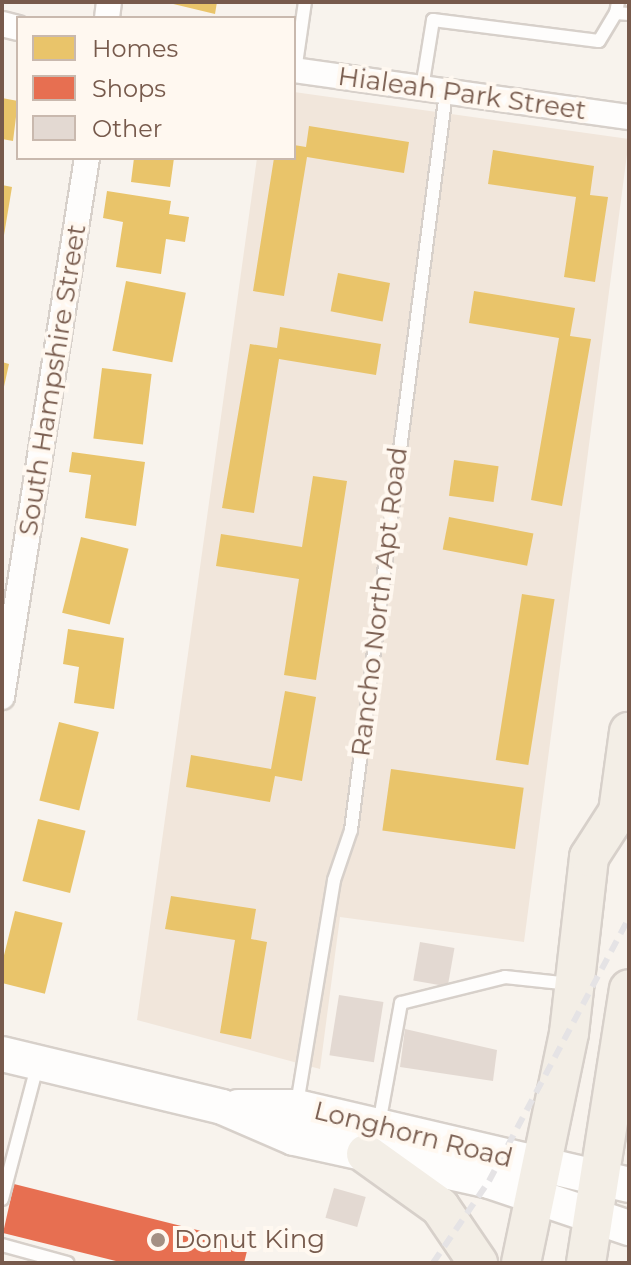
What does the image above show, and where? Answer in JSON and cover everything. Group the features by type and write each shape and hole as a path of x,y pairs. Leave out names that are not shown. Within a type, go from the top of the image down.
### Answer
{"main road":[{"path":"521,1263 575,985 589,857 623,824 629,732"},
{"path":"586,1263 612,1223 629,989"},
{"name":"Longhorn Road","path":"2,1054 222,1107 294,1138 372,1141"},
{"name":"Longhorn Road","path":"222,1107 297,1107 372,1141 537,1181 615,1182"},
{"path":"372,1141 440,1207 478,1263"},
{"path":"537,1181 612,1223"}],"street":[{"name":"Hialeah Park Street","path":"296,70 629,117"},
{"name":"South Hampshire Street","path":"2,697 87,160"}],"lane":[{"path":"296,58 305,2"},
{"path":"422,88 433,20 599,41 621,10"},
{"name":"Rancho North Apt Road","path":"297,1107 334,880 351,830 446,92"},
{"path":"372,1141 401,1003 505,977 575,985"},
{"path":"2,1199 39,1063"},
{"path":"2,1245 68,1263"}],"shaded area":[{"path":"296,92 629,139 524,942 340,917 320,1069 137,1020 257,160 296,160"}],"building: Homes":[{"path":"165,2 217,2 215,14"},
{"path":"2,98 16,101 16,117 13,141 2,139"},
{"path":"309,126 409,142 404,173 307,157 284,296 253,291 274,160 296,160 296,145 306,147"},
{"path":"493,150 594,166 590,195 608,197 595,282 564,277 576,197 488,184"},
{"path":"134,160 174,160 170,187 131,182"},
{"path":"2,185 12,187 4,235 2,235"},
{"path":"107,191 171,201 169,214 189,217 185,242 166,239 161,274 116,267 123,222 103,218"},
{"path":"338,273 390,283 383,321 331,311"},
{"path":"126,281 186,293 172,362 112,351"},
{"path":"474,291 575,308 570,336 591,339 562,506 531,500 559,338 469,323"},
{"path":"280,327 381,344 376,375 279,359 254,513 222,508 250,344 277,348"},
{"path":"2,362 9,364 3,391 2,391"},
{"path":"102,368 152,374 143,445 93,438"},
{"path":"72,452 145,462 136,526 85,518 91,475 69,472"},
{"path":"454,460 499,466 494,502 449,496"},
{"path":"313,476 347,481 316,680 284,675 299,579 216,566 221,534 302,547"},
{"path":"449,517 533,533 527,566 443,549"},
{"path":"81,537 129,549 110,625 62,613"},
{"path":"522,594 555,599 528,765 496,760"},
{"path":"68,629 124,638 114,709 74,703 79,667 63,664"},
{"path":"285,691 316,697 302,781 275,776 270,802 186,787 191,755 271,769"},
{"path":"59,722 99,732 79,811 39,801"},
{"path":"391,769 524,788 515,849 382,830"},
{"path":"38,819 86,831 70,893 23,881"},
{"path":"171,896 256,909 251,939 267,942 251,1039 220,1033 235,940 165,929"},
{"path":"15,911 63,923 45,994 2,983 2,963"}],"building: Shops":[{"path":"14,1184 249,1243 244,1263 124,1263 3,1233"}],"building: Other":[{"path":"420,942 454,948 448,986 413,980"},
{"path":"339,995 383,1002 374,1062 329,1055"},
{"path":"405,1029 497,1050 493,1081 400,1067"},
{"path":"334,1188 366,1197 357,1227 325,1218"}],"railway":[{"path":"433,1263 489,1181 629,918"}],"place":[{"name":"Donut King","path":"158,1240"}]}
